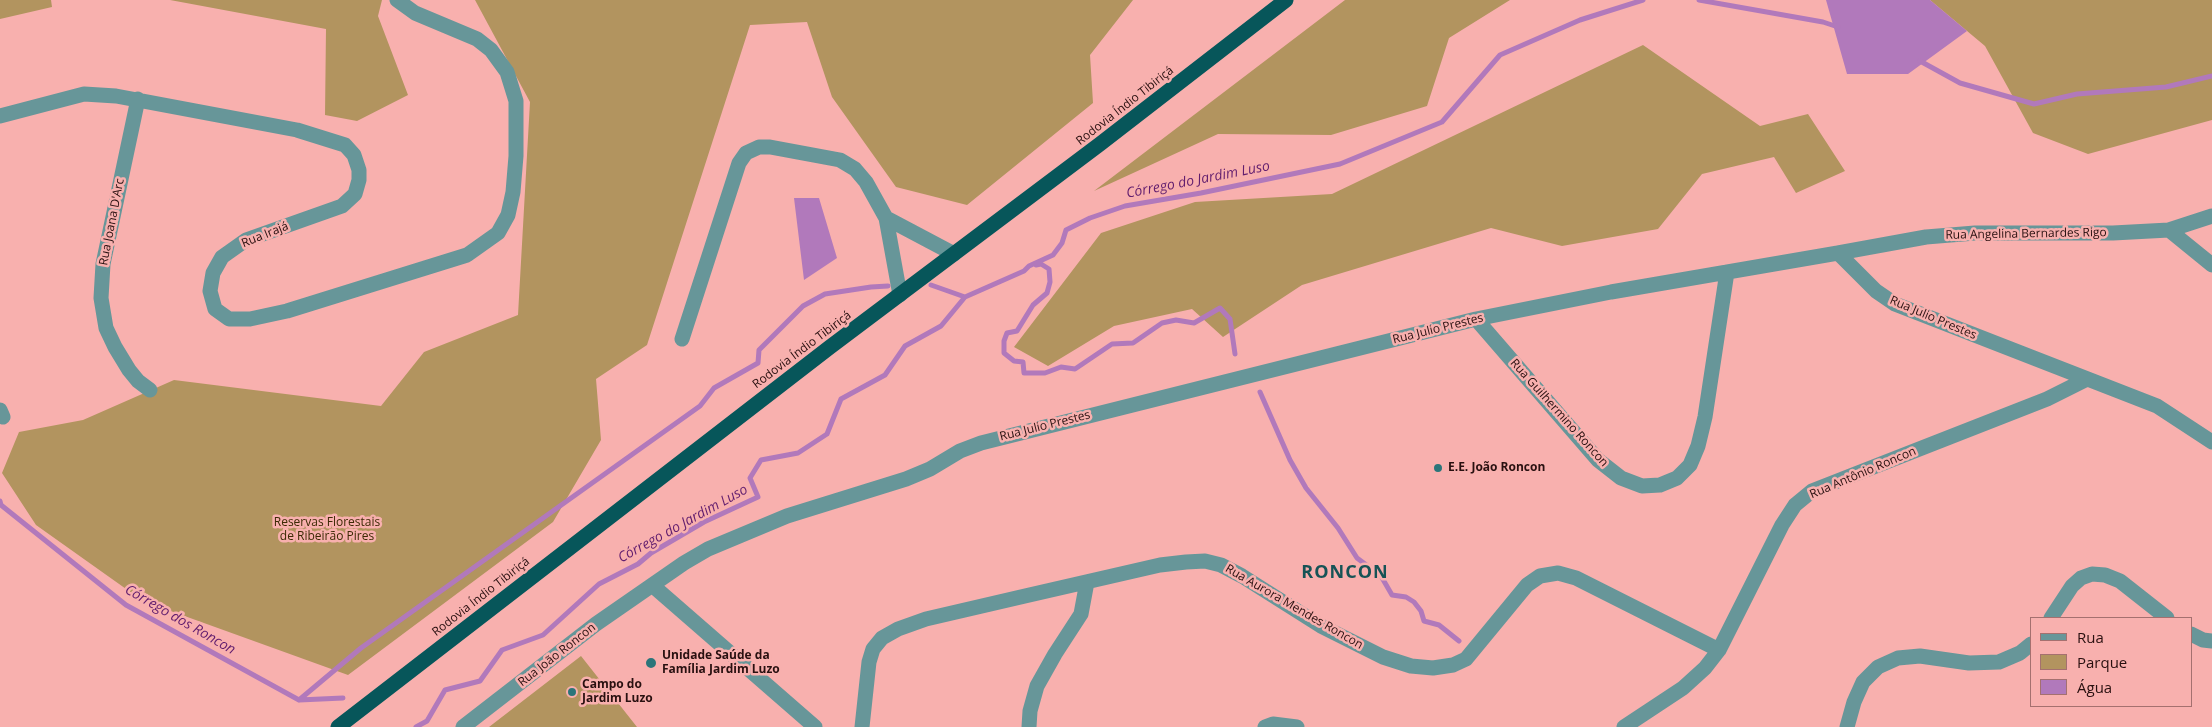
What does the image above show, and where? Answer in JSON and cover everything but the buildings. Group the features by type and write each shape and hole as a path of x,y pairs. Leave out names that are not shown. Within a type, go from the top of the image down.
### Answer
{"highway":[{"name":"Rodovia Índio Tibiriçá","path":"338,727 900,294 1286,0"}],"street":[{"name":"Rua Irajá","path":"0,116 84,94 138,99 297,130 345,145 354,156 360,170 360,180 355,194 342,206 246,240 222,257 213,273 210,291 215,309 230,318 250,319 287,311 467,256 498,232 508,215 513,192 516,156 516,101 507,72 491,50 477,39 415,13 397,0"},
{"name":"Rua Joana D'Arc","path":"138,99 103,264 101,298 106,328 115,346 129,370 138,381 150,390"},
{"path":"682,339 739,163 746,153 759,146 770,146 840,160 855,169 866,182 886,218 900,294"},
{"name":"Rua Angelina Bernardes Rigo","path":"1838,253 1926,237 1975,233 2169,230 2212,216"},
{"path":"886,218 954,254"},
{"path":"2169,230 2212,265"},
{"name":"Rua Julio Prestes","path":"652,585 708,549 749,530 786,516 906,480 930,470 960,451 981,442 1476,319 1611,292 1838,253 1876,291 1895,304 2156,406 2212,442"},
{"name":"Rua Guilhermino Roncon","path":"1476,319 1598,460 1621,478 1628,481 1642,486 1660,485 1677,478 1690,465 1698,446 1705,417 1728,272"},
{"name":"Rua Antônio Roncon","path":"1624,727 1682,688 1705,668 1719,650 1782,525 1796,505 1812,491 2047,399 2087,379"},
{"name":"Rua Aurora Mendes Roncon","path":"862,727 869,662 873,649 882,638 898,629 926,619 1087,582 1160,566 1205,561 1242,576 1321,626 1383,657 1411,666 1432,668 1453,665 1466,659 1526,585 1540,576 1558,573 1576,578 1719,650"},
{"path":"2052,617 2072,586 2081,578 2092,574 2106,575 2120,580 2165,617"},
{"path":"1029,727 1030,711 1037,686 1054,654 1080,614 1087,582"},
{"path":"652,585 815,727"},
{"name":"Rua João Roncon","path":"463,727 596,624 652,585"},
{"path":"2192,634 2203,640 2212,641"},
{"path":"1847,727 1854,702 1863,682 1878,667 1898,658 1920,656 1969,663 1999,662 2020,653 2030,645"},
{"path":"1264,727 1273,724 1297,727"}],"green space":[{"path":"0,0 51,0 52,7 0,19"},
{"path":"170,0 382,0 378,16 408,95 357,121 325,115 326,29"},
{"name":"Reservas Florestais de Ribeirão Pires","path":"475,0 1133,0 1090,55 1093,103 967,205 896,187 832,97 807,22 750,25 647,345 596,379 601,440 553,522 348,675 143,601 36,525 2,473 19,432 83,420 174,380 381,406 424,352 518,315 530,102"},
{"path":"1345,0 1510,0 1449,38 1427,106 1331,135 1218,134 1094,191"},
{"path":"1930,0 2212,0 2212,120 2088,154 2033,133 1985,46"},
{"path":"1643,45 1760,126 1808,114 1845,171 1796,193 1774,157 1702,174 1658,229 1562,246 1491,228 1302,285 1223,337 1192,309 1114,326 1048,366 1014,347 1101,233 1195,202 1332,194"},
{"name":"Campo do Jardim Luzo","path":"581,656 637,727 489,727"}],"water":[{"path":"1826,0 1930,0 1967,31 1908,74 1847,74"},
{"path":"794,198 819,198 837,258 804,280"}],"waterway":[{"name":"Córrego do Jardim Luso","path":"416,727 427,721 445,690 480,681 502,650 543,635 599,584 638,564 651,553 704,522 758,497 750,478 761,460 798,453 827,434 841,399 885,375 905,346 941,326 965,297 1024,271 1029,266 1053,255 1062,243 1066,230 1090,218 1125,206 1201,193 1340,164 1442,122 1500,55 1580,20 1643,0"},
{"name":"Córrego do Jardim Luso","path":"1699,0 1823,22 1838,27"},
{"name":"Córrego do Jardim Luso","path":"1920,61 1960,83 2034,104 2077,94 2166,87 2212,76"},
{"path":"1036,265 1041,264 1049,269 1050,282 1047,293 1033,305 1017,331 1007,333 1004,341 1004,353 1014,361 1023,362 1024,373 1045,373 1061,367 1075,369 1112,344 1133,343 1162,323 1176,320 1194,323 1220,308 1230,319 1235,354"},
{"path":"931,285 965,297"},
{"name":"Córrego do Jardim Luso","path":"299,700 361,648 700,406 714,388 758,363 759,350 803,306 825,294 888,286"},
{"path":"1260,392 1290,460 1306,488 1338,528 1357,558 1381,576 1392,595 1406,597 1414,602 1421,611 1424,621 1439,625 1459,641"},
{"name":"Córrego dos Roncon","path":"0,501 1,505 126,605 299,700 343,698"}],"place":[{"name":"E.E. João Roncon","path":"1438,468"},
{"name":"Unidade Saúde da Família Jardim Luzo","path":"651,663"},
{"name":"Campo do Jardim Luzo","path":"572,692"}],"district":[{"name":"RONCON","path":"1345,573"}]}
